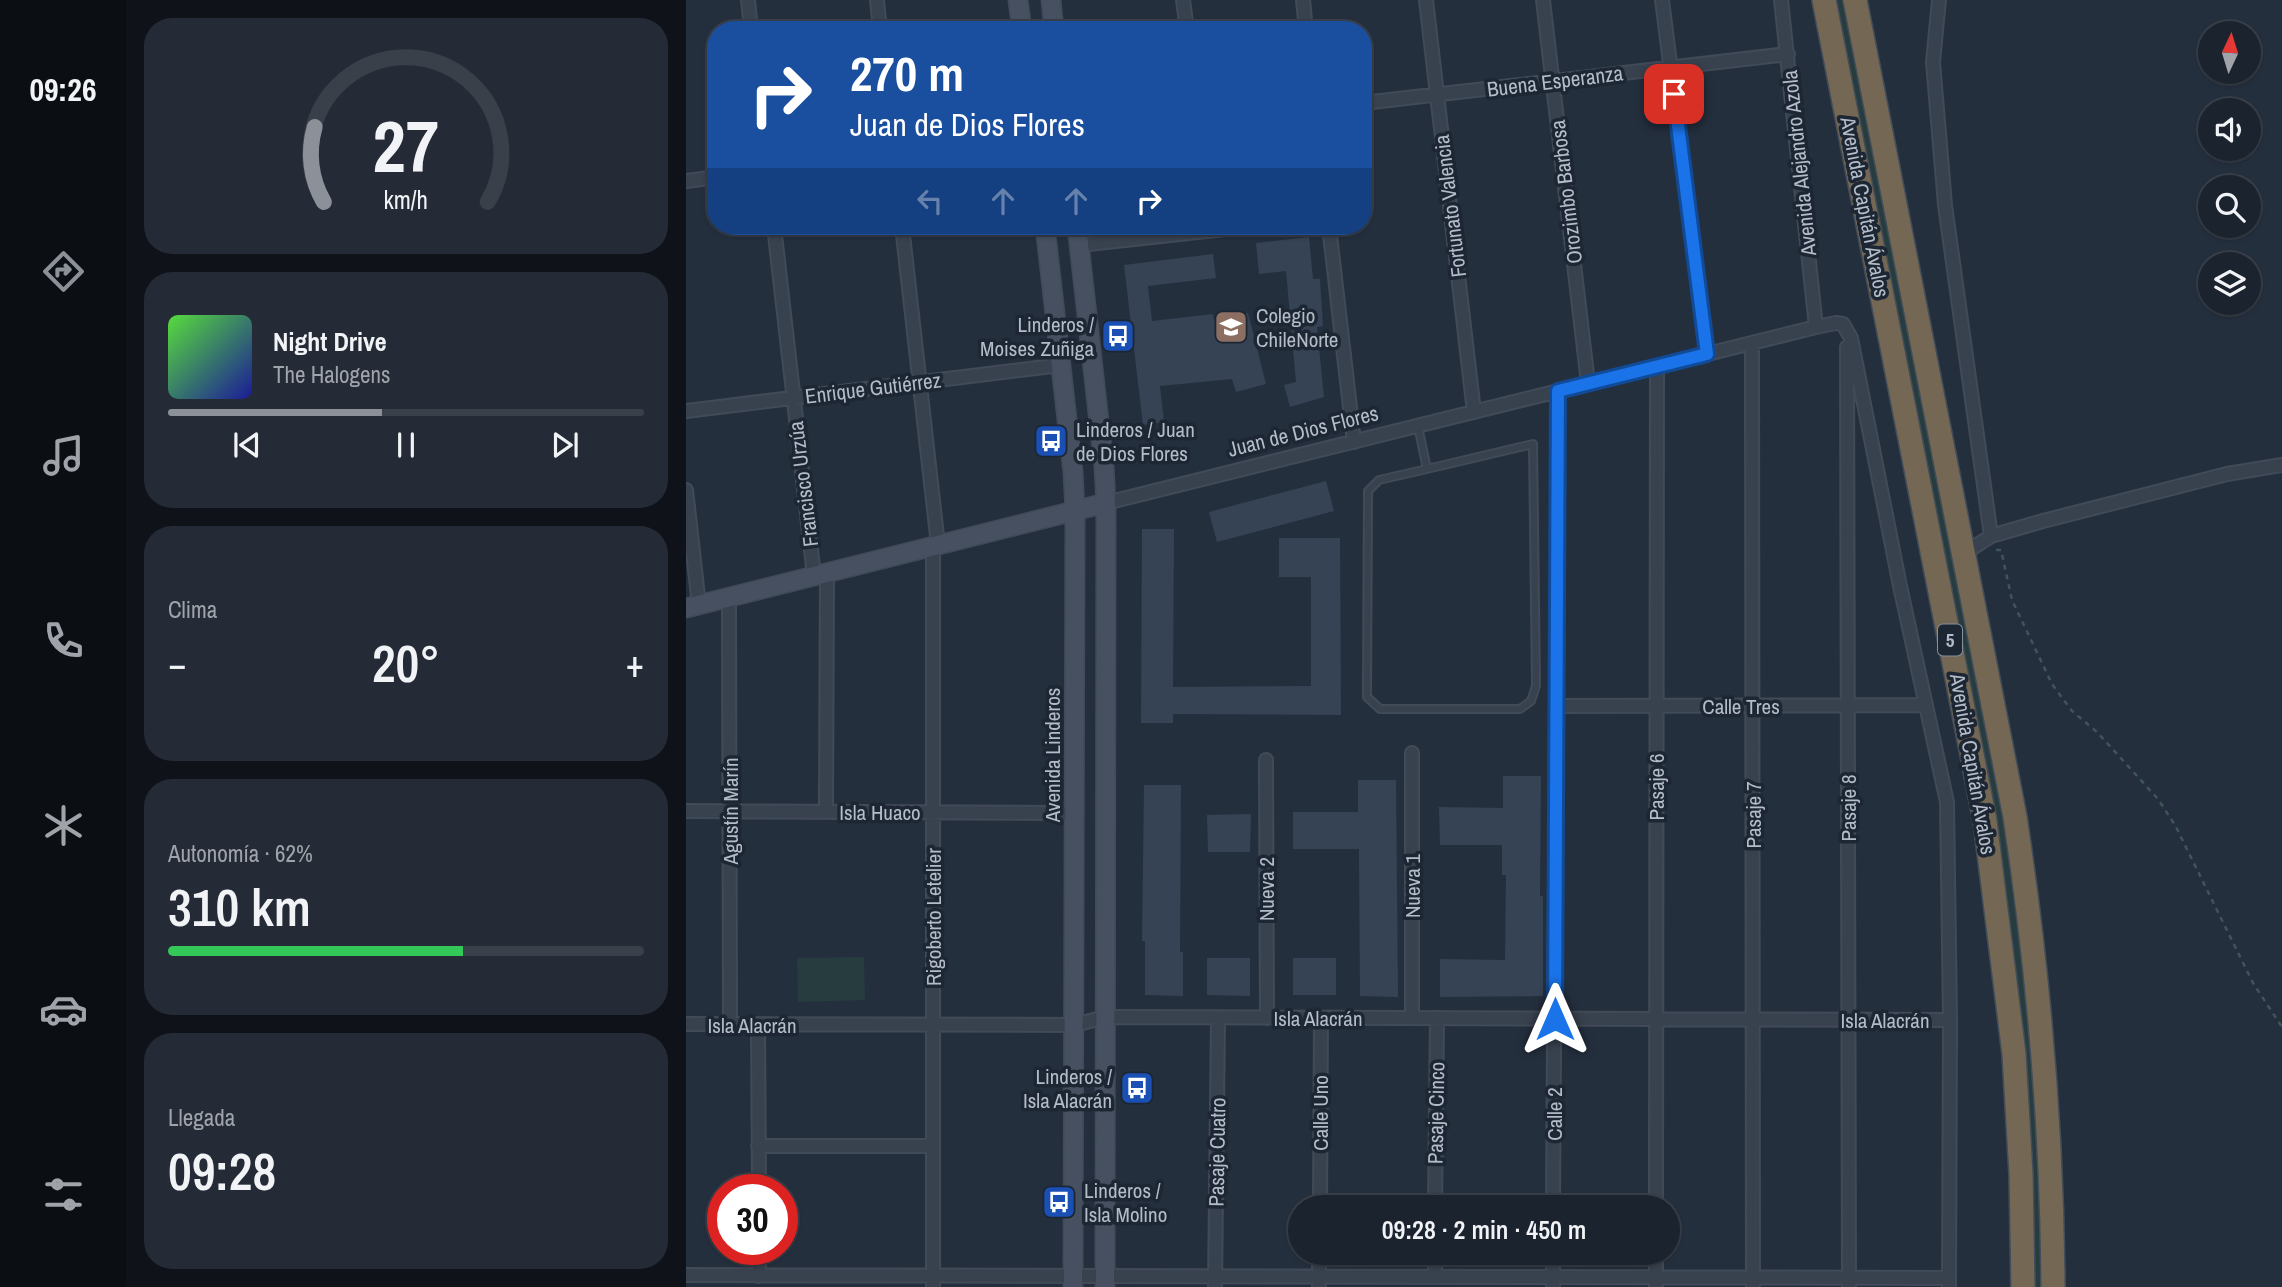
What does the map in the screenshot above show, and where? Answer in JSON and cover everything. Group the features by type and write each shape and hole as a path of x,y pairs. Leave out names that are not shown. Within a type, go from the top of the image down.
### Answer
{"highway":[{"name":"Avenida Capitán Ávalos","path":"1824,0 1985,821 2014,1054 2021,1164 2024,1287"},
{"name":"Avenida Capitán Ávalos","path":"1855,0 2010,785 2028,910 2049,1110 2053,1287"}],"street":[{"path":"748,0 750,21"},
{"path":"877,0 879,21"},
{"path":"1018,0 1021,21"},
{"path":"1051,0 1053,21"},
{"path":"1184,0 1186,21"},
{"path":"1303,0 1305,21"},
{"name":"Fortunato Valencia","path":"1426,0 1474,412"},
{"name":"Orozimbo Barbosa","path":"1543,0 1588,383"},
{"path":"1662,0 1707,354"},
{"name":"Avenida Alejandro Azola","path":"1781,0 1816,327"},
{"path":"1939,0 1933,62 1945,205 1991,537"},
{"name":"Buena Esperanza","path":"1372,102 1788,54"},
{"path":"686,181 707,178"},
{"name":"Francisco Urzúa","path":"775,235 793,398 821,575 826,812"},
{"name":"Rigoberto Letelier","path":"903,235 935,546 933,1281"},
{"name":"Avenida Linderos","path":"1046,235 1075,511 1073,1282"},
{"path":"1078,235 1106,503 1105,1282"},
{"path":"1079,245 1157,235"},
{"path":"1330,235 1354,442"},
{"name":"Juan de Dios Flores","path":"692,607 1816,327 1836,323 1843,324 1847,330"},
{"name":"Avenida Capitán Ávalos","path":"1847,330 1851,338 1948,815 1949,1282"},
{"name":"Pasaje 8","path":"1847,330 1849,1282"},
{"name":"Pasaje 7","path":"1752,343 1753,1282"},
{"name":"Enrique Gutiérrez","path":"686,411 1061,365"},
{"name":"Pasaje 6","path":"1656,1195 1657,367"},
{"name":"Calle 2","path":"1553,1195 1558,391"},
{"path":"1965,553 1991,537 2227,474 2282,465"},
{"path":"686,490 692,607"},
{"name":"Agustín Marín","path":"729,598 730,1024"},
{"name":"Calle Tres","path":"1556,706 1926,705"},
{"name":"Nueva 1","path":"1412,753 1412,1018"},
{"name":"Nueva 2","path":"1266,760 1267,1018"},
{"name":"Isla Huaco","path":"686,811 1074,813"},
{"name":"Isla Alacrán","path":"686,1024 1075,1025 1105,1017 1950,1020"},
{"name":"Pasaje Cuatro","path":"1215,1282 1218,1018"},
{"name":"Calle Uno","path":"1320,1195 1321,1018"},
{"name":"Pasaje Cinco","path":"1435,1195 1437,1018"},
{"path":"758,1025 758,1174"},
{"path":"758,1146 933,1146"},
{"path":"759,1265 759,1276"},
{"path":"1435,1265 1435,1277"},
{"path":"686,1275 759,1276 787,1281 1319,1282 1435,1277 1553,1282 1949,1282"}],"lane":[{"path":"1418,426 1427,469"},
{"path":"1533,444 1536,686 1531,701 1520,709 1380,709 1367,697 1368,491 1379,480 1427,469 1533,444"}],"path":[{"path":"1965,553 2001,550 2012,600 2052,684 2072,711 2097,732 2158,799 2175,825 2253,983 2282,1027"}],"green space":[{"path":"1831,0 1847,0 2001,782 2036,1043 2045,1287 2029,1287 2024,1096"},
{"path":"864,957 865,1000 798,1002 797,958"}],"building":[{"path":"1309,237 1313,279 1320,279 1323,326 1317,327 1324,397 1290,407 1284,385 1296,382 1286,271 1259,274 1256,243"},
{"path":"1213,254 1216,278 1148,286 1152,321 1213,314 1214,321 1248,313 1266,384 1236,392 1232,379 1160,386 1164,422 1143,425 1124,265"},
{"path":"1326,481 1334,511 1217,542 1209,512"},
{"path":"1142,529 1174,529 1173,687 1311,686 1311,577 1279,577 1279,538 1340,538 1341,715 1173,714 1173,723 1141,723"},
{"path":"1503,776 1541,776 1543,996 1440,997 1440,959 1505,960 1506,875 1502,875 1502,845 1440,845 1439,807 1503,808"},
{"path":"1358,780 1396,780 1398,997 1360,996 1359,849 1293,849 1293,812 1358,812"},
{"path":"1144,785 1181,785 1180,952 1183,952 1183,996 1145,995 1145,941 1142,941"},
{"path":"1251,814 1250,852 1208,852 1207,815"},
{"path":"1207,958 1250,958 1250,996 1207,995"},
{"path":"1293,958 1336,958 1336,995 1293,995"}],"place":[{"name":"Colegio ChileNorte","path":"1231,327"},
{"name":"Linderos / Moises Zuñiga","path":"1118,336"},
{"name":"Linderos / Juan de Dios Flores","path":"1051,441"},
{"name":"Linderos / Isla Alacrán","path":"1137,1088"},
{"name":"Linderos / Isla Molino","path":"1059,1202"}],"route":[{"path":"1555,1019 1558,391 1707,354 1674,94"}]}
